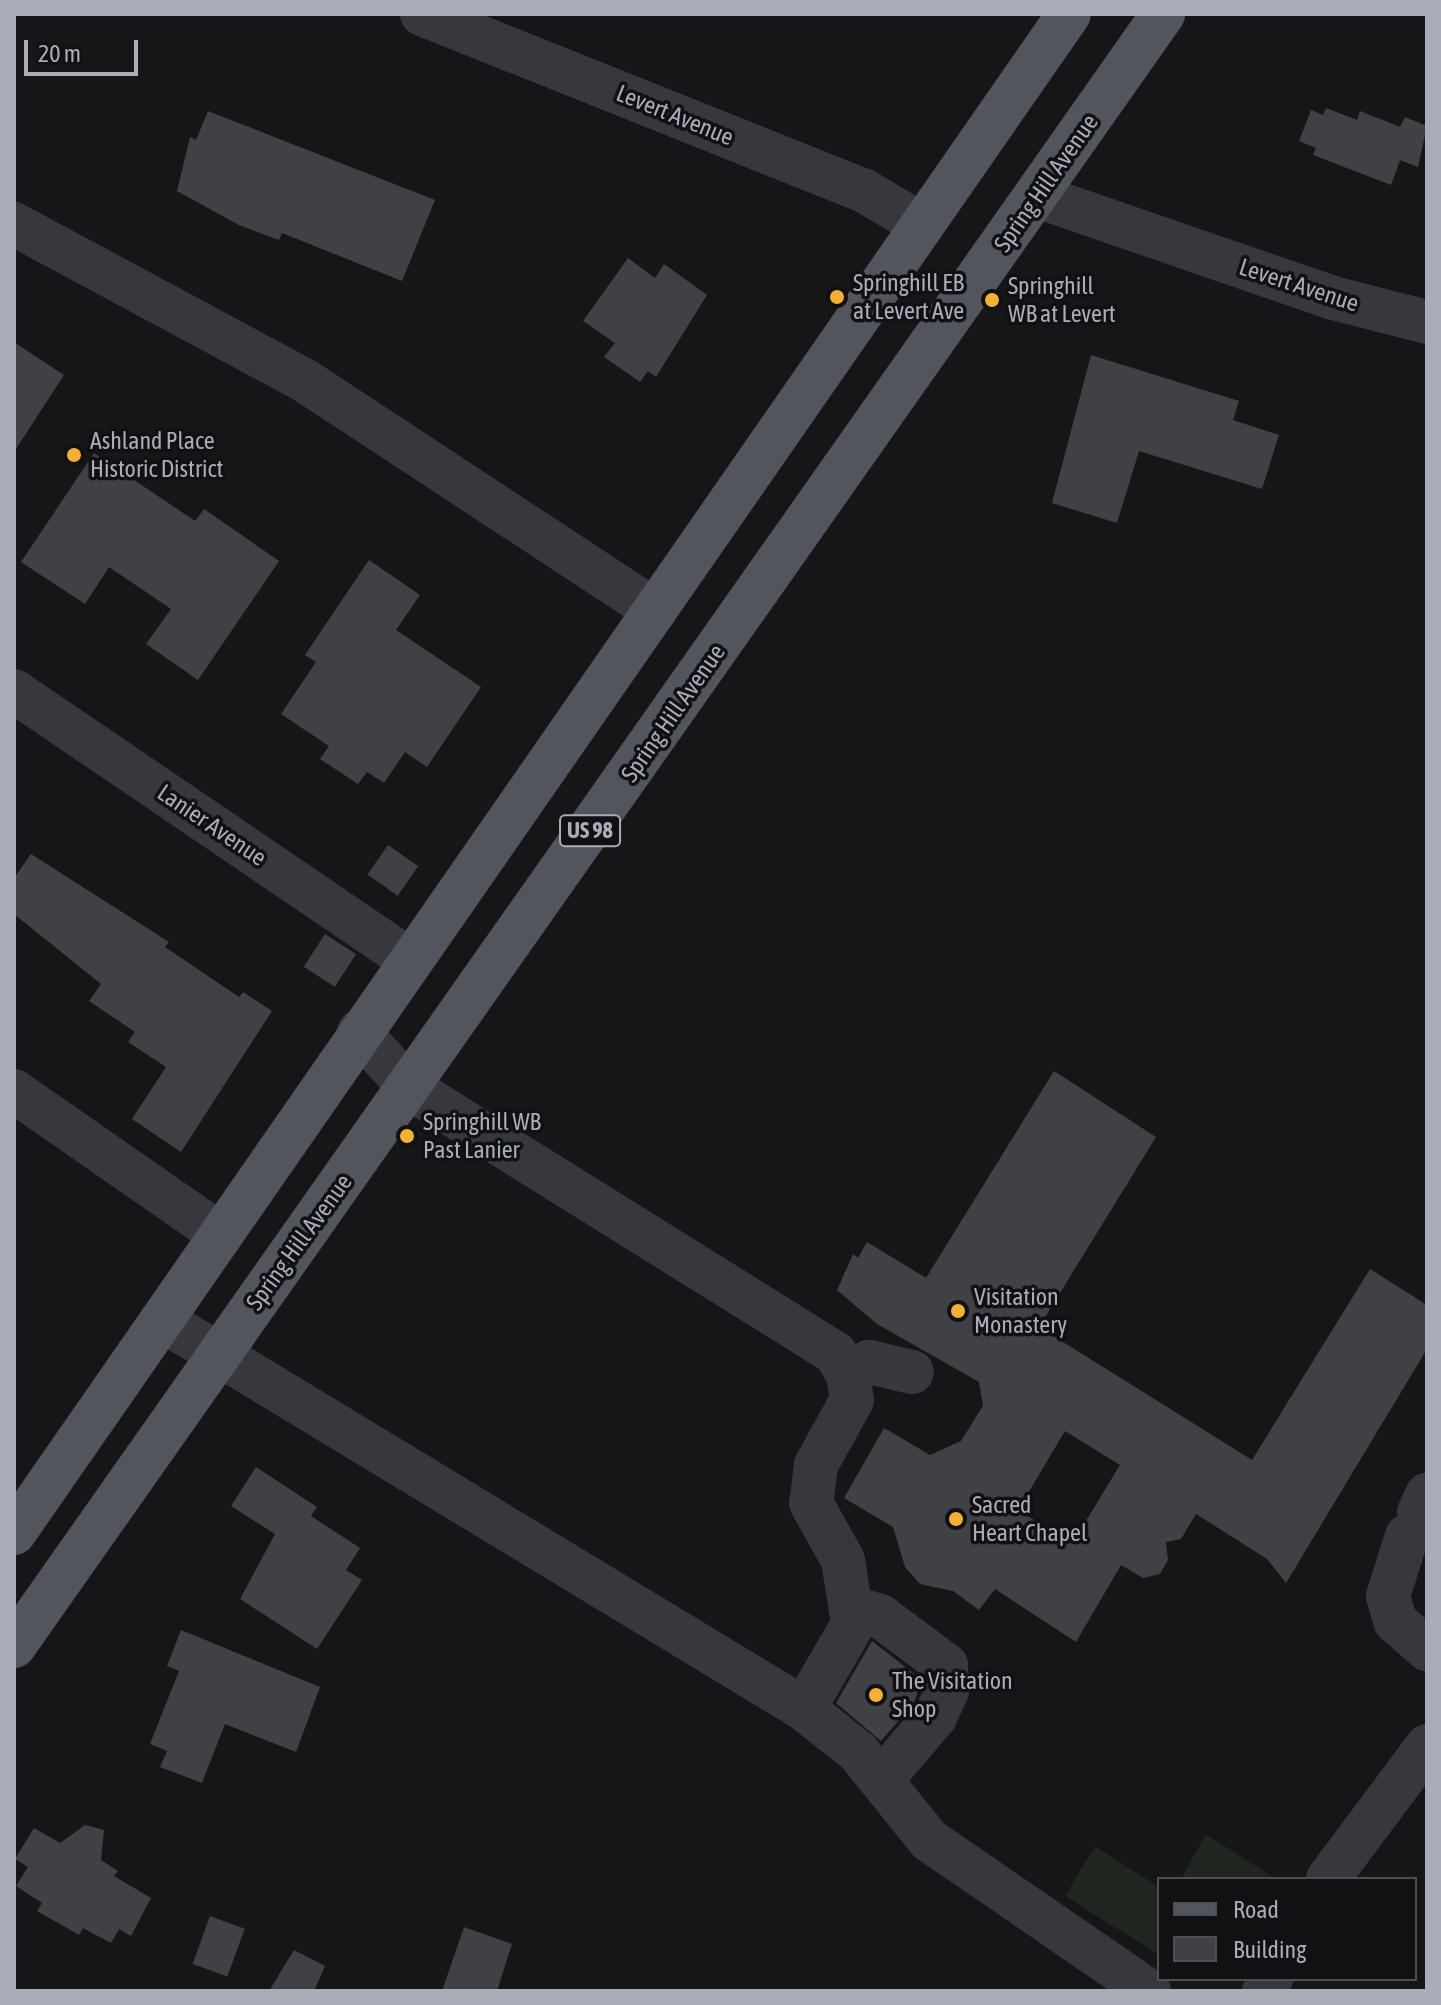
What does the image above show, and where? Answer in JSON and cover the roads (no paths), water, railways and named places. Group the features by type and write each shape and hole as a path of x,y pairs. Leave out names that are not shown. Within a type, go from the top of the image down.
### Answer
{"main road":[{"path":"14,1533 409,959 655,611 1069,14"},
{"name":"Spring Hill Avenue","path":"14,1646 410,1088 1163,14"}],"street":[{"name":"Levert Avenue","path":"422,14 863,190 922,225"},
{"name":"Levert Avenue","path":"1037,196 1333,298 1427,322"},
{"path":"14,224 304,380 655,611"},
{"name":"Lanier Avenue","path":"14,691 409,959"},
{"path":"359,1032 410,1088 835,1353 848,1375 852,1400 816,1465 811,1503 843,1560 853,1624 837,1658 804,1709"},
{"path":"14,1091 220,1234"},
{"path":"162,1320 804,1709 882,1779 894,1804 929,1840 1149,1991"},
{"path":"848,1375 869,1362 912,1372"},
{"path":"1418,1515 1388,1596 1395,1621 1427,1649"},
{"path":"852,1608 880,1616 946,1665 947,1691 935,1717 882,1779"},
{"path":"1329,1877 1427,1746"}],"place":[{"name":"Springhill EB at Levert Ave","path":"837,297"},
{"name":"Springhill WB at Levert","path":"992,300"},
{"name":"Ashland Place Historic District","path":"74,455"},
{"name":"Springhill WB Past Lanier","path":"407,1136"},
{"name":"Visitation Monastery","path":"958,1311"},
{"name":"Sacred Heart Chapel","path":"956,1519"},
{"name":"The Visitation Shop","path":"876,1695"}]}
